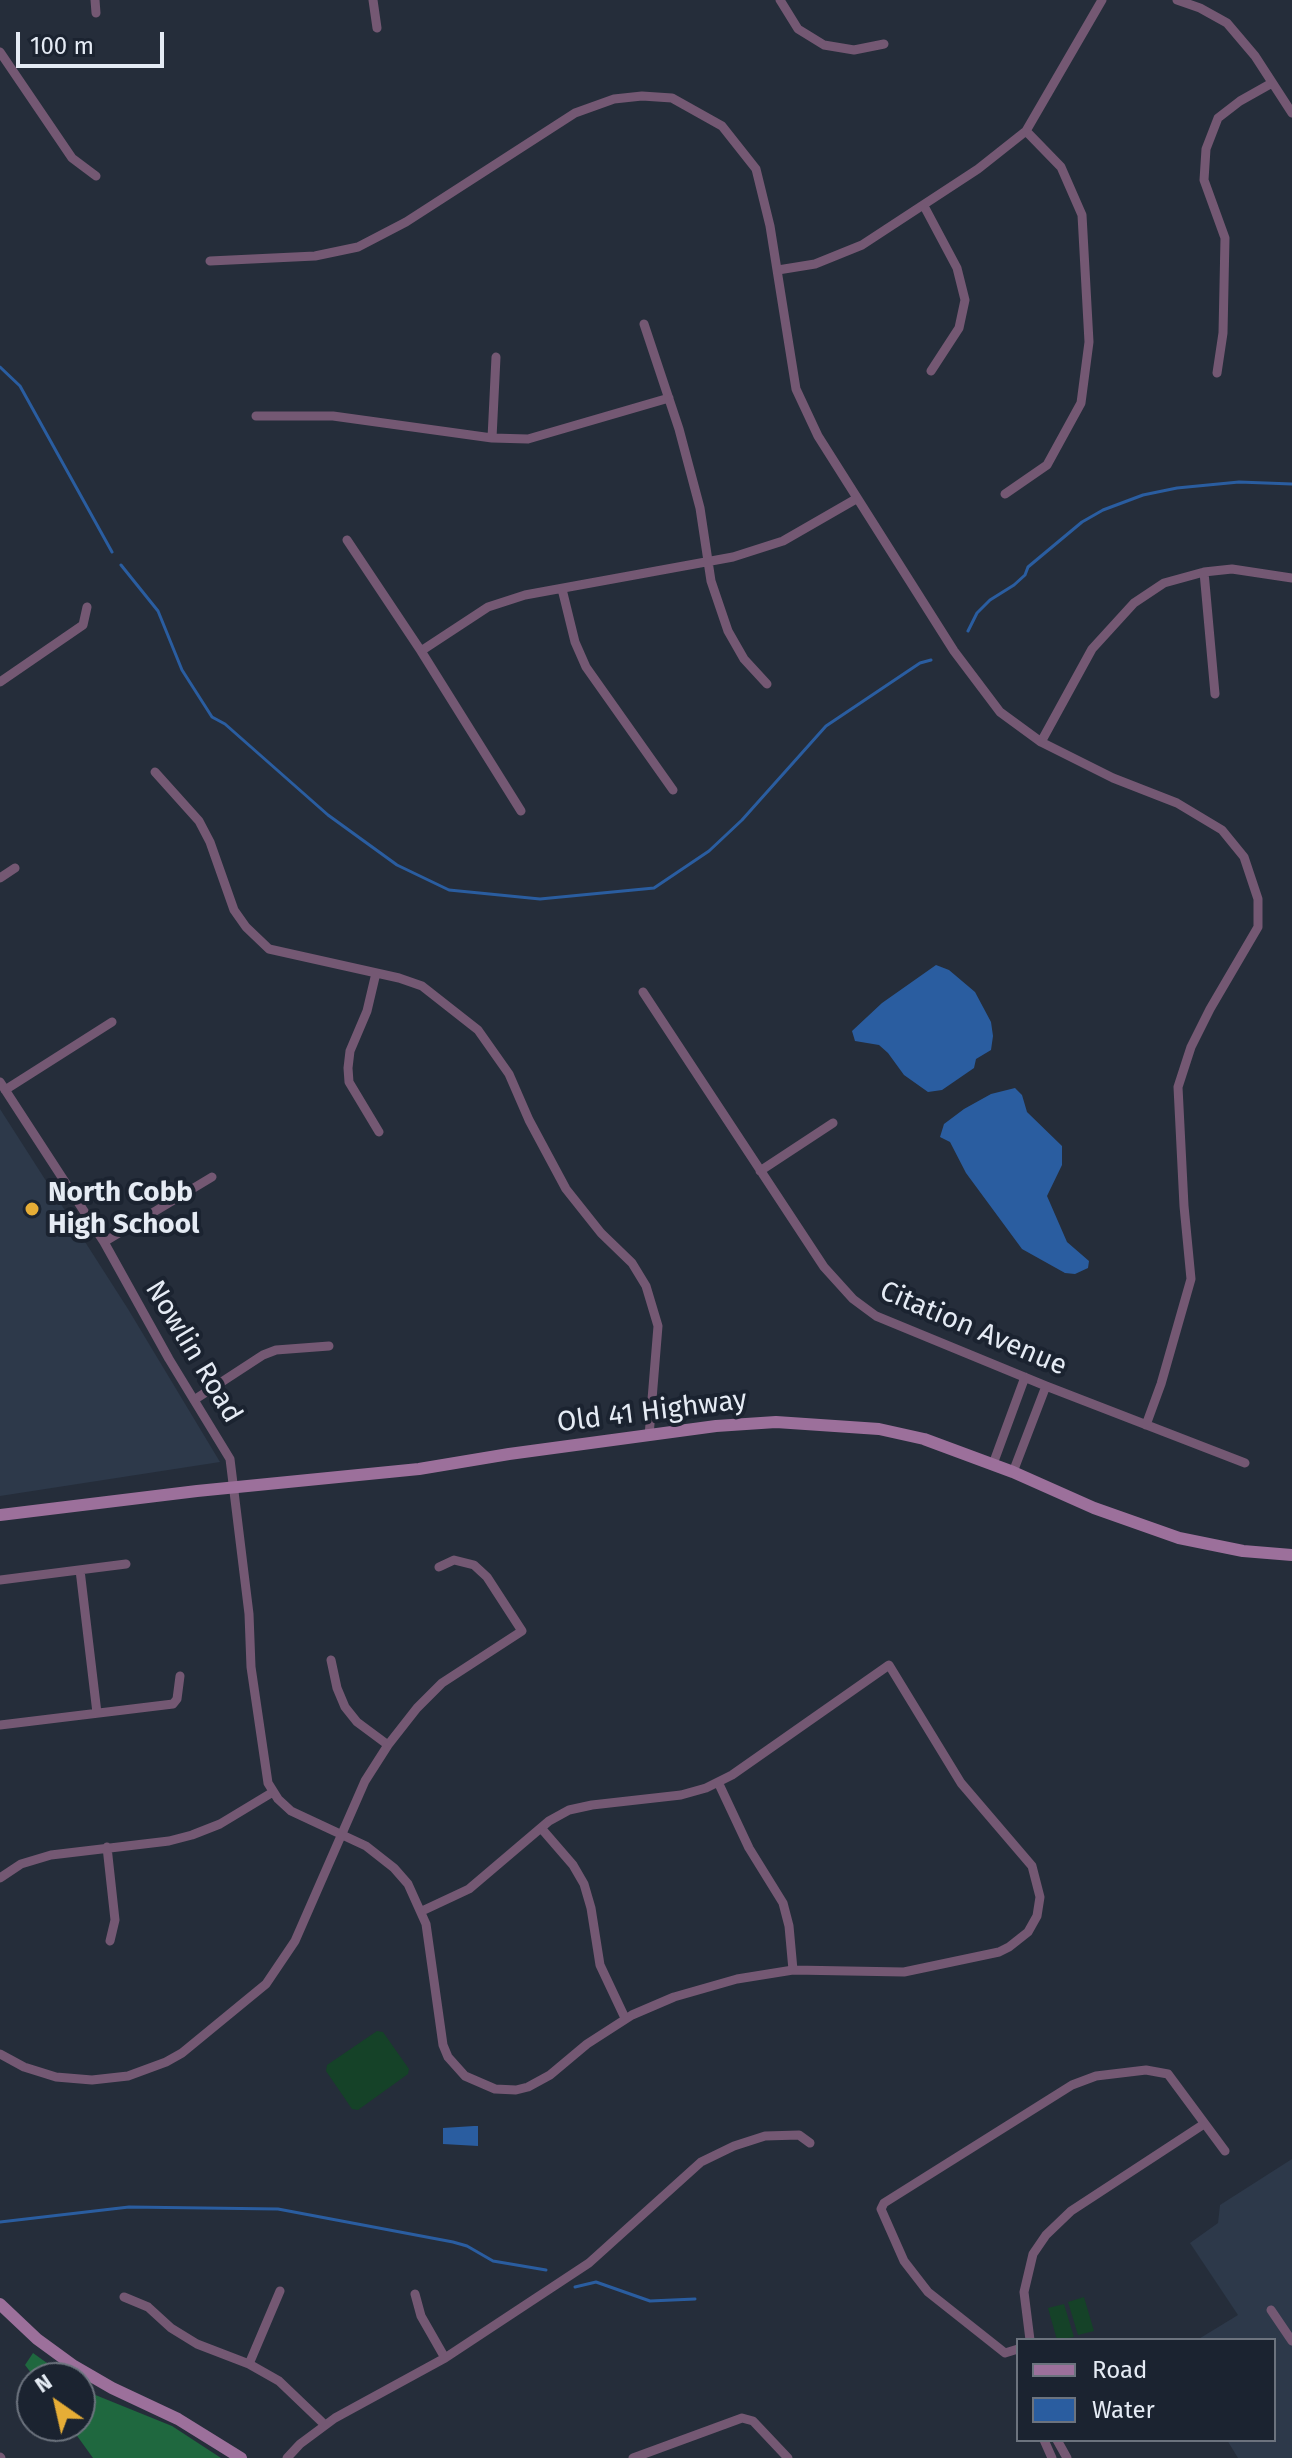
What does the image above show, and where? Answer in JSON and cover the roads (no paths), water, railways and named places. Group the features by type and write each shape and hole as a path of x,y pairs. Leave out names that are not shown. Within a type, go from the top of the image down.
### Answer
{"main road":[{"name":"Old 41 Highway","path":"0,1515 419,1469 716,1426 776,1422 879,1429 924,1439 1013,1472 1094,1508 1179,1538 1243,1551 1292,1555"},
{"path":"0,2304 37,2339 74,2366 178,2419 241,2458"}],"street":[{"path":"95,0 96,13"},
{"path":"373,0 377,28"},
{"path":"780,0 798,29 824,45 854,50 884,44"},
{"path":"778,270 815,264 862,245 978,169 1026,131 1102,0"},
{"path":"1177,0 1227,23 1292,113"},
{"path":"0,52 72,158 96,176"},
{"path":"1217,373 1223,333 1225,238 1204,180 1206,149 1218,118 1272,83"},
{"path":"210,261 315,256 358,247 406,222 575,113 614,99 642,96 672,98 722,126 756,169 778,270 796,389 818,436 954,651 1000,712 1041,742 1113,778 1177,803 1222,830 1244,857 1258,899 1258,927 1210,1009 1191,1047 1178,1087 1191,1279 1146,1425"},
{"path":"1005,494 1047,465 1081,403 1089,342 1082,215 1061,167 1026,131"},
{"path":"924,206 957,268 965,300 959,328 931,371"},
{"path":"644,324 700,508 711,581 728,631 744,659 767,684"},
{"path":"492,438 496,357"},
{"path":"256,416 333,416 492,438 528,439 669,398"},
{"path":"421,651 488,607 525,595 733,557 783,541 856,499"},
{"path":"347,540 521,811"},
{"path":"1041,742 1092,649 1134,603 1164,583 1204,572 1232,569 1292,578"},
{"path":"1204,572 1215,694"},
{"path":"562,589 575,642 586,667 673,790"},
{"path":"0,682 83,625 87,607"},
{"path":"155,772 199,821 210,842 234,910 246,927 269,949 422,986 478,1030 509,1074 529,1120 566,1189 601,1233 632,1263 646,1286 658,1326 649,1436"},
{"path":"0,878 15,868"},
{"path":"376,973 367,1011 350,1051 348,1068 349,1082 379,1132"},
{"name":"Citation Avenue","path":"643,992 824,1267 853,1299 876,1316 1245,1463"},
{"path":"3,1086 112,1022"},
{"name":"Nowlin Road","path":"3,1086 104,1242 194,1400 227,1451 234,1487 261,1744 265,1771 273,1792"},
{"path":"760,1171 833,1123"},
{"path":"104,1242 212,1177"},
{"path":"194,1400 263,1355 276,1350 329,1346"},
{"path":"993,1464 1025,1377"},
{"path":"1013,1472 1046,1386"},
{"path":"0,2054 38,2072 92,2080 128,2076 182,2053 254,1995 276,1971 295,1941 365,1781 388,1745 417,1708 442,1683 522,1631 487,1577 474,1565 454,1560 439,1567"},
{"path":"0,1580 126,1564"},
{"path":"80,1570 97,1713"},
{"path":"331,1660 345,1707 357,1722 388,1745"},
{"path":"0,1878 21,1864 41,1857 169,1841 192,1835 228,1819 273,1792 298,1816 366,1846 394,1868 408,1884 422,1911 429,1940 443,2045 457,2068 475,2082 505,2090 528,2087 550,2075 625,2018 667,2000 737,1979 793,1970 882,1973 942,1966 1009,1947 1028,1932 1037,1916 1040,1897 1032,1866 961,1783 889,1665 747,1766 718,1782 669,1797 581,1807 559,1815 484,1879 457,1896 422,1911"},
{"path":"0,1725 173,1704 177,1699 180,1676"},
{"path":"718,1782 755,1859 783,1903 789,1926 793,1970"},
{"path":"541,1828 573,1865 584,1884 600,1965 625,2018"},
{"path":"107,1847 115,1920 110,1941"},
{"path":"1016,2350 1005,2353 928,2292 904,2261 881,2209 884,2203 1072,2085 1096,2076 1146,2070 1168,2074 1225,2151"},
{"path":"1030,2338 1024,2292 1033,2254 1046,2235 1071,2211 1204,2124"},
{"path":"287,2458 325,2425 445,2358 589,2263 688,2172 717,2153 749,2140 777,2135 799,2135 810,2143"},
{"path":"249,2364 280,2291"},
{"path":"415,2294 421,2316 445,2358"},
{"path":"124,2297 148,2307 171,2328 197,2344 249,2364 292,2390 325,2425"},
{"path":"1271,2310 1292,2341"},
{"path":"633,2458 742,2418 753,2421 783,2457"}],"water":[{"path":"936,965 949,970 975,992 991,1022 993,1036 991,1050 976,1059 974,1068 942,1090 928,1092 904,1075 879,1045 855,1041 852,1031 882,1003"},
{"path":"1015,1088 1022,1095 1027,1112 1062,1146 1062,1165 1047,1196 1067,1242 1089,1261 1088,1268 1075,1274 1065,1273 1022,1249 966,1173 950,1142 940,1137 944,1124 964,1109 991,1094"},
{"path":"478,2126 478,2146 443,2144 443,2128"}],"waterway":[{"path":"0,367 20,386 112,552"},
{"path":"968,631 977,613 990,600 1014,585 1025,575 1028,567 1082,522 1103,510 1143,495 1177,488 1239,482 1292,484"},
{"path":"121,565 158,611 182,670 212,717 225,724 328,815 397,865 449,890 540,899 654,888 709,851 742,820 826,726 920,663 931,660"},
{"path":"0,2222 129,2207 278,2209 453,2242 493,2261 546,2270"},
{"path":"575,2287 596,2282 650,2301 695,2299"}],"place":[{"name":"North Cobb High School","path":"32,1209"}]}
